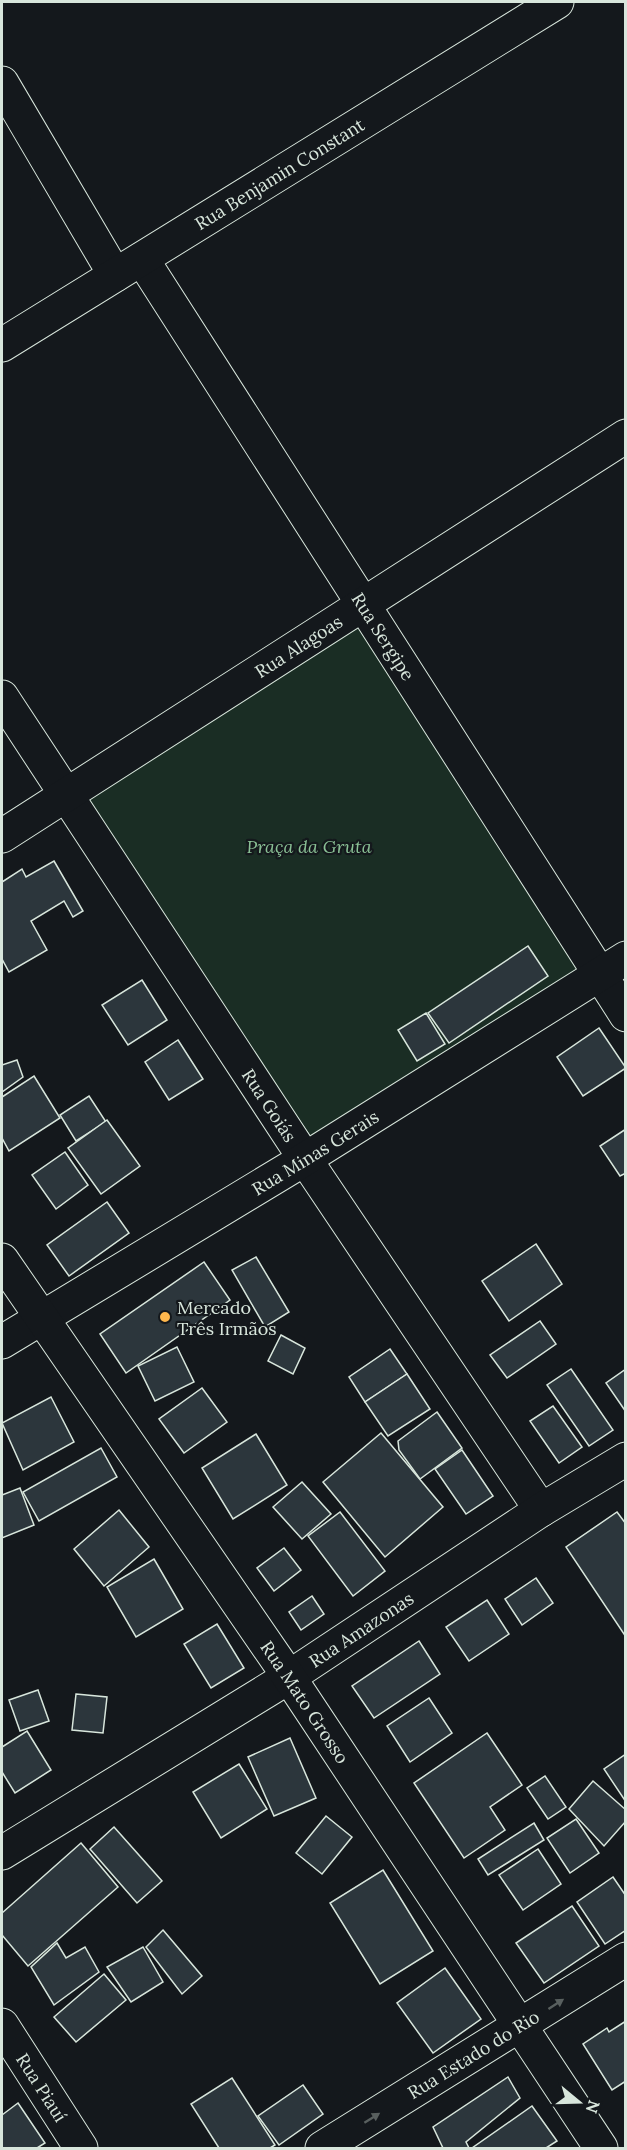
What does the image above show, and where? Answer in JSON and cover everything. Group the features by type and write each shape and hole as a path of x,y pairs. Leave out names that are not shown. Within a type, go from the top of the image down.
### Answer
{"street":[{"name":"Rua Benjamin Constant","path":"2,345 557,2"},
{"name":"Rua Sergipe","path":"2,83 363,606 626,1015"},
{"name":"Rua Alagoas","path":"2,836 363,606 622,445"},
{"name":"Rua Goiás","path":"2,697 305,1159 541,1510"},
{"name":"Rua Minas Gerais","path":"2,1342 305,1159 626,958"},
{"name":"Rua Mato Grosso","path":"2,1260 39,1318 289,1677 601,2148"},
{"name":"Rua Amazonas","path":"2,1853 289,1677 541,1510 626,1459"},
{"name":"Rua Estado do Rio","path":"322,2148 626,1959"},
{"name":"Rua Piauí","path":"2,2025 81,2148"}],"green space":[{"name":"Praça da Gruta","path":"358,618 580,972 314,1142 81,802"}],"building":[{"path":"54,861 83,911 73,917 64,901 31,921 47,950 9,972 2,959 2,882 22,869 26,877"},
{"path":"528,946 548,976 449,1043 428,1013"},
{"path":"142,980 167,1020 128,1045 102,1005"},
{"path":"426,1013 445,1044 417,1061 398,1030"},
{"path":"599,1028 626,1068 583,1096 557,1057"},
{"path":"178,1040 203,1079 169,1100 145,1062"},
{"path":"17,1060 23,1077 2,1092 2,1065"},
{"path":"34,1076 60,1118 9,1151 2,1138 2,1097"},
{"path":"89,1096 106,1122 76,1141 60,1115"},
{"path":"107,1120 140,1166 101,1194 68,1148"},
{"path":"626,1129 626,1173 620,1176 600,1146"},
{"path":"65,1152 88,1185 56,1209 32,1175"},
{"path":"107,1202 129,1233 69,1276 47,1245"},
{"path":"536,1244 562,1284 509,1321 482,1281"},
{"path":"256,1257 289,1312 265,1327 232,1270"},
{"name":"Mercado Três Irmãos","path":"204,1262 230,1300 126,1373 100,1334"},
{"path":"540,1321 556,1344 507,1378 490,1355"},
{"path":"281,1335 305,1348 293,1374 268,1361"},
{"path":"177,1347 194,1382 155,1401 138,1366"},
{"path":"390,1349 407,1374 365,1402 349,1377"},
{"path":"571,1369 613,1430 589,1446 547,1385"},
{"path":"626,1369 626,1412 606,1383"},
{"path":"407,1374 430,1409 388,1436 365,1402"},
{"path":"202,1388 227,1422 184,1453 159,1419"},
{"path":"51,1397 74,1442 23,1470 2,1423"},
{"path":"553,1406 582,1447 559,1463 530,1421"},
{"path":"437,1412 462,1448 420,1479 399,1450 398,1441"},
{"path":"381,1433 443,1507 385,1557 323,1482"},
{"path":"256,1434 287,1485 233,1519 202,1468"},
{"path":"101,1448 117,1477 39,1521 23,1492"},
{"path":"462,1450 493,1496 466,1514 435,1469"},
{"path":"302,1482 331,1514 302,1539 273,1507"},
{"path":"20,1488 34,1525 2,1538 2,1495"},
{"path":"119,1510 149,1547 104,1586 74,1549"},
{"path":"340,1512 385,1571 353,1596 308,1536"},
{"path":"617,1512 626,1524 626,1637 566,1547"},
{"path":"284,1548 301,1570 274,1591 257,1568"},
{"path":"154,1559 183,1609 136,1637 107,1587"},
{"path":"536,1578 553,1603 522,1625 505,1599"},
{"path":"312,1596 324,1614 301,1630 289,1612"},
{"path":"487,1600 509,1634 469,1661 446,1627"},
{"path":"217,1624 244,1668 211,1688 184,1644"},
{"path":"419,1641 440,1674 374,1718 352,1686"},
{"path":"38,1690 49,1721 20,1731 9,1700"},
{"path":"76,1694 107,1697 103,1733 72,1730"},
{"path":"429,1698 452,1733 410,1762 387,1726"},
{"path":"27,1731 51,1770 15,1793 2,1772 2,1747"},
{"path":"487,1733 522,1785 490,1807 505,1830 464,1858 414,1783"},
{"path":"290,1738 316,1798 274,1816 248,1757"},
{"path":"626,1754 626,1802 604,1769"},
{"path":"239,1764 267,1809 221,1838 193,1792"},
{"path":"545,1776 566,1807 548,1819 527,1788"},
{"path":"593,1781 626,1810 626,1821 604,1846 569,1809"},
{"path":"326,1816 352,1837 322,1874 296,1853"},
{"path":"576,1819 599,1853 570,1873 547,1838"},
{"path":"534,1823 544,1840 488,1875 478,1859"},
{"path":"114,1827 162,1881 137,1903 90,1849"},
{"path":"81,1843 118,1887 28,1966 2,1935 2,1913"},
{"path":"538,1849 561,1884 523,1910 499,1875"},
{"path":"383,1870 433,1951 380,1984 330,1903"},
{"path":"613,1877 626,1896 626,1930 605,1944 577,1902"},
{"path":"572,1906 599,1946 544,1983 516,1943"},
{"path":"163,1930 202,1976 182,1994 146,1947"},
{"path":"57,1943 66,1958 85,1947 99,1972 54,2005 31,1967"},
{"path":"143,1947 163,1982 131,2002 107,1967"},
{"path":"445,1968 481,2019 433,2053 397,2003"},
{"path":"104,1974 126,2000 76,2042 54,2017"},
{"path":"626,2021 626,2081 612,2090 583,2044 607,2028 609,2032"},
{"path":"508,2077 520,2098 466,2142 469,2148 443,2148 433,2127"},
{"path":"232,2078 275,2145 270,2148 219,2148 191,2104"},
{"path":"303,2085 323,2114 279,2145 258,2116"},
{"path":"18,2103 45,2143 37,2148 2,2148 2,2115"},
{"path":"532,2106 557,2141 546,2148 472,2148"}],"place":[{"name":"Mercado Três Irmãos","path":"165,1317"}]}
